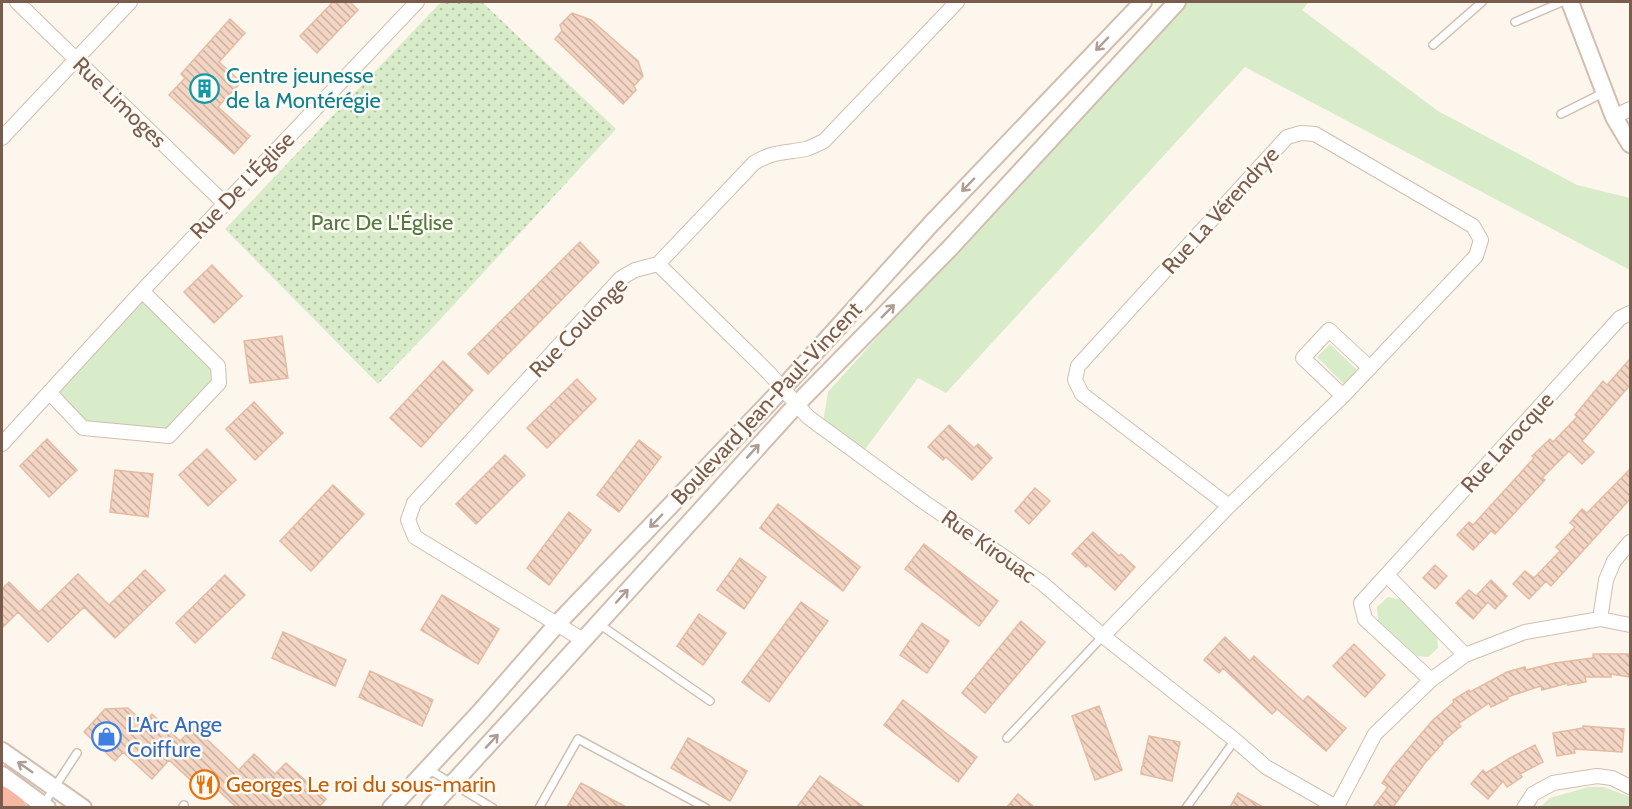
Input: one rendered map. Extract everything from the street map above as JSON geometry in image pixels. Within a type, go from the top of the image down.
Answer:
[{"type":"highway","points":[[2,799],[14,807]]},
{"type":"street","name":"Rue Limoges","points":[[17,2],[224,203]]},
{"type":"street","points":[[2,138],[130,2]]},
{"type":"street","name":"Rue De L'Église","points":[[2,444],[224,203],[417,2]]},
{"type":"street","name":"Rue Coulonge","points":[[583,640],[415,537],[408,520],[414,503],[621,278],[635,270],[658,264],[754,163],[766,155],[807,148],[824,141],[957,2]]},
{"type":"street","name":"Boulevard Jean-Paul-Vincent","points":[[430,807],[796,404],[950,248],[1177,2]]},
{"type":"street","points":[[1570,2],[1614,117],[1630,144]]},
{"type":"street","points":[[1141,4],[1160,20]]},
{"type":"street","name":"Boulevard Jean-Paul-Vincent","points":[[391,807],[428,769],[558,623],[783,388],[931,224],[1141,4]]},
{"type":"street","points":[[1614,117],[1630,109]]},
{"type":"street","name":"Rue La Vérendrye","points":[[1102,636],[1229,506],[1343,396],[1476,256],[1481,240],[1473,226],[1315,134],[1301,133],[1287,137],[1078,366],[1075,380],[1082,394],[1229,506]]},
{"type":"street","name":"Rue Kirouac","points":[[658,264],[783,388],[808,417],[924,502],[1042,583],[1102,636],[1266,767],[1336,807]]},
{"type":"street","points":[[49,392],[83,428],[169,436],[219,383],[218,366],[142,291]]},
{"type":"street","name":"Rue Larocque","points":[[1431,680],[1365,619],[1361,603],[1620,318],[1630,313]]},
{"type":"street","points":[[1343,396],[1303,358],[1329,330],[1370,368]]},
{"type":"street","points":[[1600,619],[1606,580],[1614,561],[1630,542]]},
{"type":"street","points":[[1387,575],[1465,655]]},
{"type":"street","points":[[1336,807],[1375,734],[1431,680],[1465,655],[1525,632],[1600,619],[1630,625]]},
{"type":"street","points":[[2,751],[83,807]]},
{"type":"street","points":[[2,775],[45,806]]},
{"type":"street","points":[[1524,807],[1533,794],[1553,783],[1598,776],[1612,778],[1630,787]]},
{"type":"lane","points":[[1432,45],[1482,2]]},
{"type":"lane","points":[[1515,22],[1562,2]]},
{"type":"lane","points":[[1561,114],[1605,92]]},
{"type":"lane","points":[[598,623],[710,701]]},
{"type":"lane","points":[[1007,738],[1102,636]]},
{"type":"lane","points":[[539,807],[579,739],[706,807]]},
{"type":"lane","points":[[1186,807],[1235,740]]},
{"type":"lane","points":[[45,806],[77,753]]},
{"type":"lane","points":[[428,769],[493,807]]},
{"type":"green space","name":"Parc De L'Église","points":[[441,2],[482,2],[616,129],[378,384],[225,229]]},
{"type":"green space","points":[[1178,2],[1309,2],[1302,10],[1438,111],[1577,185],[1630,198],[1630,270],[1245,67],[946,393],[918,378],[863,452],[823,422],[828,392]]},
{"type":"green space","points":[[142,291],[218,366],[219,383],[169,436],[83,428],[49,392]]},
{"type":"green space","points":[[1330,344],[1357,370],[1344,384],[1317,357]]},
{"type":"green space","points":[[1388,597],[1403,600],[1437,636],[1438,648],[1428,657],[1417,656],[1378,621],[1377,607]]},
{"type":"green space","points":[[1588,787],[1604,787],[1630,797],[1630,807],[1540,807],[1550,798]]},
{"type":"building","points":[[333,2],[350,2],[358,10],[317,53],[300,36]]},
{"type":"building","points":[[572,13],[591,20],[638,61],[643,76],[634,86],[636,90],[623,104],[555,39],[562,31],[560,25]]},
{"type":"building","name":"Centre jeunesse de la Montérégie","points":[[230,19],[245,33],[219,62],[241,82],[218,107],[250,136],[234,154],[169,95],[185,78],[181,74]]},
{"type":"building","points":[[580,242],[599,262],[488,374],[468,354]]},
{"type":"building","points":[[212,265],[242,296],[214,323],[184,292]]},
{"type":"building","points":[[282,336],[288,378],[250,383],[244,341]]},
{"type":"building","points":[[1630,359],[1630,385],[1582,441],[1594,452],[1582,464],[1569,451],[1542,478],[1545,480],[1495,534],[1491,531],[1473,550],[1457,535],[1469,522],[1473,525],[1534,458],[1532,456],[1550,439],[1553,442],[1577,417],[1575,415],[1603,381],[1607,385]]},
{"type":"building","points":[[443,361],[473,390],[421,447],[390,418]]},
{"type":"building","points":[[577,379],[596,399],[547,448],[527,428]]},
{"type":"building","points":[[254,402],[283,433],[255,460],[226,429]]},
{"type":"building","points":[[949,425],[974,448],[978,444],[992,458],[972,480],[946,457],[943,460],[928,447]]},
{"type":"building","points":[[47,439],[77,470],[49,497],[20,466]]},
{"type":"building","points":[[639,440],[661,457],[619,512],[597,495]]},
{"type":"building","points":[[207,449],[236,480],[208,506],[179,475]]},
{"type":"building","points":[[505,455],[525,475],[476,524],[456,504]]},
{"type":"building","points":[[1630,469],[1630,499],[1551,586],[1546,581],[1529,599],[1513,584],[1525,571],[1534,578],[1560,551],[1556,547],[1575,527],[1570,523],[1582,509],[1587,513]]},
{"type":"building","points":[[115,470],[153,474],[148,517],[110,512]]},
{"type":"building","points":[[333,485],[364,514],[311,571],[280,541]]},
{"type":"building","points":[[1035,488],[1050,501],[1029,524],[1015,511]]},
{"type":"building","points":[[778,504],[860,567],[843,591],[760,528]]},
{"type":"building","points":[[569,512],[591,530],[549,585],[527,568]]},
{"type":"building","points":[[1093,532],[1135,567],[1115,590],[1088,565],[1086,567],[1072,554]]},
{"type":"building","points":[[924,544],[998,601],[979,626],[905,569]]},
{"type":"building","points":[[740,558],[766,577],[744,609],[717,590]]},
{"type":"building","points":[[1435,565],[1447,576],[1435,589],[1423,578]]},
{"type":"building","points":[[145,570],[165,590],[115,638],[84,607],[48,642],[18,612],[2,628],[2,589],[9,582],[39,612],[78,574],[109,605]]},
{"type":"building","points":[[225,575],[245,595],[195,643],[176,623]]},
{"type":"building","points":[[1491,580],[1507,596],[1495,609],[1488,602],[1473,619],[1456,603],[1469,590],[1476,596]]},
{"type":"building","points":[[442,595],[499,629],[478,664],[421,630]]},
{"type":"building","points":[[801,602],[828,621],[769,702],[742,682]]},
{"type":"building","points":[[699,614],[726,633],[703,665],[677,646]]},
{"type":"building","points":[[1021,621],[1045,642],[985,713],[962,693]]},
{"type":"building","points":[[922,623],[949,641],[927,673],[900,655]]},
{"type":"building","points":[[283,632],[346,660],[335,686],[272,658]]},
{"type":"building","points":[[1225,637],[1250,661],[1254,656],[1303,701],[1308,696],[1346,728],[1326,751],[1277,709],[1272,714],[1223,668],[1219,673],[1204,660]]},
{"type":"building","points":[[1354,644],[1385,675],[1365,697],[1333,666]]},
{"type":"building","points":[[1593,654],[1630,654],[1630,677],[1611,674],[1611,677],[1585,677],[1586,682],[1568,685],[1568,683],[1542,690],[1541,686],[1507,697],[1508,699],[1491,707],[1489,703],[1458,724],[1461,726],[1442,742],[1393,807],[1373,807],[1388,787],[1382,783],[1393,767],[1432,721],[1454,702],[1453,700],[1507,672],[1525,667],[1526,670],[1593,658]]},
{"type":"building","points":[[370,671],[433,700],[422,726],[359,697]]},
{"type":"building","points":[[903,700],[977,757],[958,782],[884,725]]},
{"type":"building","points":[[1099,706],[1122,770],[1095,780],[1072,716]]},
{"type":"building","points":[[128,708],[144,723],[152,714],[180,741],[194,727],[239,770],[254,754],[275,774],[286,763],[326,799],[319,807],[236,807],[218,790],[210,798],[169,760],[152,779],[123,752],[115,761],[84,732],[105,709]]},
{"type":"building","points":[[1583,726],[1624,729],[1622,752],[1574,749],[1575,753],[1557,756],[1553,733],[1583,728]]},
{"type":"building","points":[[1149,736],[1180,742],[1172,781],[1141,774],[1142,766],[1146,762],[1143,763]]},
{"type":"building","points":[[688,738],[747,771],[730,801],[671,768]]},
{"type":"building","points":[[1535,745],[1543,762],[1520,774],[1522,777],[1507,787],[1503,781],[1488,799],[1471,784],[1483,770],[1486,773]]},
{"type":"building","points":[[820,776],[864,807],[797,807]]},
{"type":"building","points":[[581,783],[626,807],[567,807]]},
{"type":"building","points":[[1238,793],[1263,807],[1230,807]]},
{"type":"building","points":[[1018,794],[1034,807],[1007,807]]},
{"type":"place","name":"Centre jeunesse de la Montérégie","points":[[205,88]]},
{"type":"place","name":"L'Arc Ange Coiffure","points":[[106,737]]},
{"type":"place","name":"Georges Le roi du sous-marin","points":[[205,784]]}]
